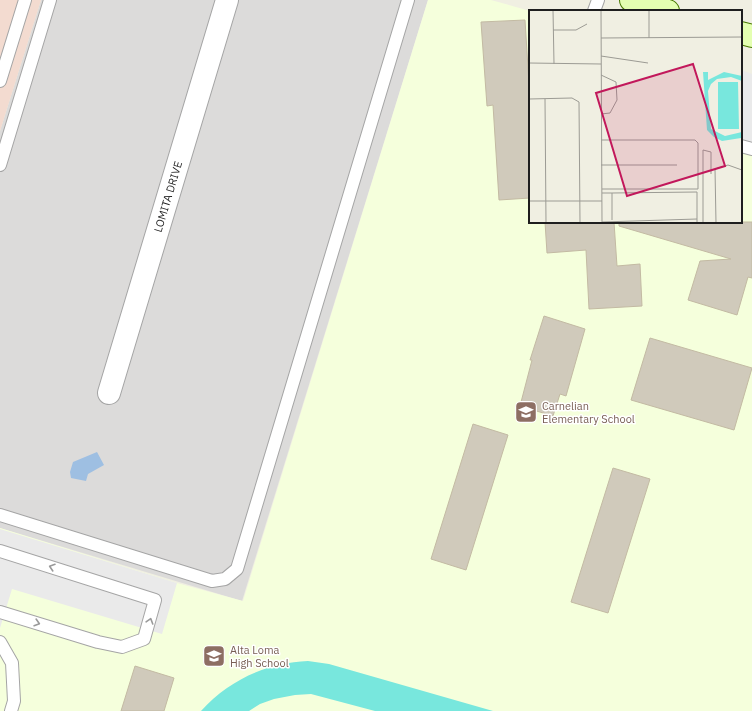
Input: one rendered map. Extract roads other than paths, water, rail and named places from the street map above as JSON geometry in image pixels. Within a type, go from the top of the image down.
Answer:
[{"type":"main road","points":[[632,0],[665,10]]},
{"type":"main road","points":[[742,33],[752,36]]},
{"type":"street","name":"LOMITA DRIVE","points":[[109,393],[226,0]]},
{"type":"lane","points":[[0,81],[25,0]]},
{"type":"lane","points":[[0,165],[50,0]]},
{"type":"lane","points":[[0,514],[212,581],[225,579],[236,569],[408,0]]},
{"type":"lane","points":[[594,10],[598,0]]},
{"type":"lane","points":[[742,146],[752,149]]},
{"type":"lane","points":[[0,551],[155,600],[144,639],[122,648],[0,612]]},
{"type":"lane","points":[[0,642],[12,663],[14,701],[11,711]]},
{"type":"place","name":"Carnelian Elementary School","points":[[526,412]]},
{"type":"place","name":"Alta Loma High School","points":[[214,656]]}]
